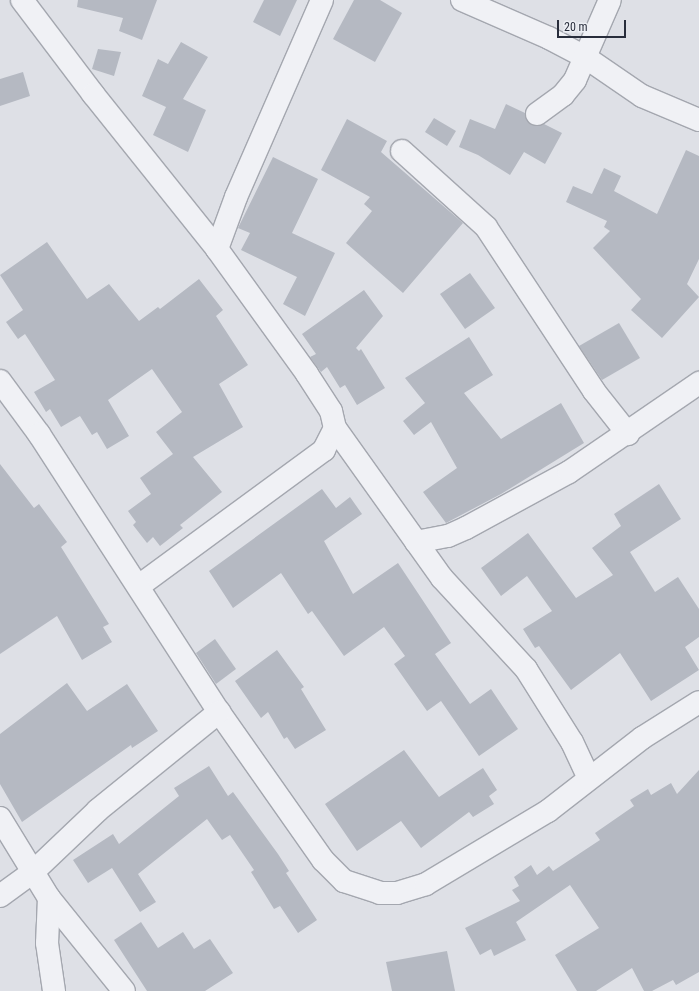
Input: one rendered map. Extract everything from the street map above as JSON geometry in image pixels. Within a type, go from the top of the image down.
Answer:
[{"type":"street","points":[[22,0],[93,94],[217,249],[307,374],[331,411],[335,428],[442,578],[526,669],[572,742],[589,778]]},
{"type":"street","points":[[217,249],[236,197],[322,0]]},
{"type":"street","points":[[462,0],[585,57],[642,96],[699,120]]},
{"type":"street","points":[[537,114],[563,95],[575,80],[610,0]]},
{"type":"street","points":[[402,151],[486,227],[594,390],[628,434]]},
{"type":"street","points":[[0,381],[39,434],[139,586],[219,712],[323,860],[344,881],[380,893],[397,893],[426,884],[467,862],[548,811],[642,738],[699,702]]},
{"type":"street","points":[[416,542],[448,536],[472,525],[569,472],[628,434],[699,383]]},
{"type":"street","points":[[139,586],[324,450],[335,428]]},
{"type":"street","points":[[0,896],[33,872],[98,810],[219,712]]},
{"type":"street","points":[[0,818],[49,898],[124,991]]},
{"type":"street","points":[[49,898],[47,943],[54,991]]},
{"type":"building","points":[[78,0],[157,0],[142,40],[119,31],[123,18],[77,7]]},
{"type":"building","points":[[264,0],[297,0],[280,36],[253,22]]},
{"type":"building","points":[[354,0],[380,0],[402,13],[375,62],[333,39]]},
{"type":"building","points":[[181,42],[208,57],[183,99],[206,110],[188,152],[153,135],[166,107],[142,96],[158,59],[168,64]]},
{"type":"building","points":[[98,49],[121,52],[114,76],[92,69]]},
{"type":"building","points":[[23,72],[30,96],[0,106],[0,79]]},
{"type":"building","points":[[506,104],[525,113],[532,125],[544,124],[562,133],[545,164],[524,152],[510,175],[478,155],[459,147],[470,119],[495,129]]},
{"type":"building","points":[[434,118],[456,131],[447,146],[425,132]]},
{"type":"building","points":[[347,119],[387,141],[381,152],[463,223],[403,293],[346,243],[372,211],[364,204],[370,197],[321,170]]},
{"type":"building","points":[[686,150],[699,156],[699,259],[687,284],[699,297],[662,338],[631,310],[641,299],[593,248],[610,231],[604,227],[607,221],[566,202],[573,186],[592,194],[604,168],[621,176],[614,191],[657,214]]},
{"type":"building","points":[[273,157],[318,179],[292,233],[335,253],[305,316],[283,304],[297,277],[241,250],[250,233],[238,228]]},
{"type":"building","points":[[47,242],[87,299],[109,284],[139,321],[158,307],[160,309],[199,279],[223,310],[216,316],[248,365],[219,384],[243,427],[193,457],[222,492],[180,525],[183,528],[160,546],[153,537],[147,543],[133,525],[136,522],[128,511],[151,494],[140,478],[173,454],[156,432],[182,412],[152,369],[108,400],[129,436],[107,449],[97,432],[92,435],[80,416],[61,427],[50,409],[46,412],[34,392],[55,380],[25,334],[18,339],[6,322],[23,310],[0,275]]},
{"type":"building","points":[[470,273],[495,308],[465,329],[440,294]]},
{"type":"building","points":[[364,290],[383,316],[356,348],[359,351],[361,349],[385,388],[357,405],[345,385],[340,388],[327,367],[321,372],[310,357],[316,354],[302,334]]},
{"type":"building","points":[[619,323],[640,358],[602,380],[579,346]]},
{"type":"building","points":[[469,337],[493,375],[464,393],[501,439],[561,403],[584,443],[501,494],[446,523],[423,492],[457,468],[431,422],[414,435],[403,421],[425,403],[405,378]]},
{"type":"building","points":[[0,464],[34,508],[39,504],[67,542],[61,547],[109,624],[103,627],[112,642],[82,660],[57,616],[0,654]]},
{"type":"building","points":[[659,484],[681,519],[630,552],[655,592],[678,577],[699,609],[699,637],[685,647],[699,670],[651,701],[620,653],[571,690],[539,646],[535,648],[523,629],[552,611],[527,576],[501,596],[481,568],[528,533],[576,598],[613,575],[592,548],[621,526],[614,514]]},
{"type":"building","points":[[322,489],[336,508],[350,497],[362,514],[324,541],[353,594],[398,563],[451,643],[435,654],[470,704],[491,689],[518,729],[479,756],[441,701],[427,711],[394,664],[405,656],[384,627],[344,656],[312,611],[308,614],[281,573],[233,608],[209,571]]},
{"type":"building","points":[[215,639],[236,669],[216,684],[196,653]]},
{"type":"building","points":[[277,650],[304,687],[301,689],[326,730],[295,749],[287,737],[284,739],[268,712],[261,718],[235,681]]},
{"type":"building","points":[[67,683],[87,711],[127,684],[158,731],[132,748],[131,745],[22,822],[0,784],[0,734]]},
{"type":"building","points":[[404,750],[439,797],[483,768],[497,790],[489,796],[494,804],[473,817],[469,812],[421,848],[401,821],[357,851],[325,804]]},
{"type":"building","points":[[209,766],[228,796],[233,792],[278,854],[289,871],[286,873],[317,920],[298,933],[280,906],[274,909],[251,872],[254,870],[230,835],[222,840],[207,819],[138,874],[156,902],[140,912],[112,868],[88,883],[73,860],[113,834],[119,844],[179,796],[174,788]]},
{"type":"building","points":[[699,770],[699,972],[676,985],[673,980],[652,991],[644,991],[632,968],[596,991],[577,991],[555,955],[599,928],[570,885],[516,922],[526,940],[494,956],[491,949],[480,955],[465,928],[520,901],[512,890],[519,886],[514,877],[531,865],[537,875],[549,866],[553,871],[600,840],[595,833],[634,806],[630,800],[648,789],[651,795],[671,783],[677,794]]},
{"type":"building","points":[[141,922],[158,948],[183,932],[194,949],[210,939],[233,973],[205,991],[147,991],[114,940]]},
{"type":"building","points":[[447,951],[455,991],[392,991],[386,962]]}]
